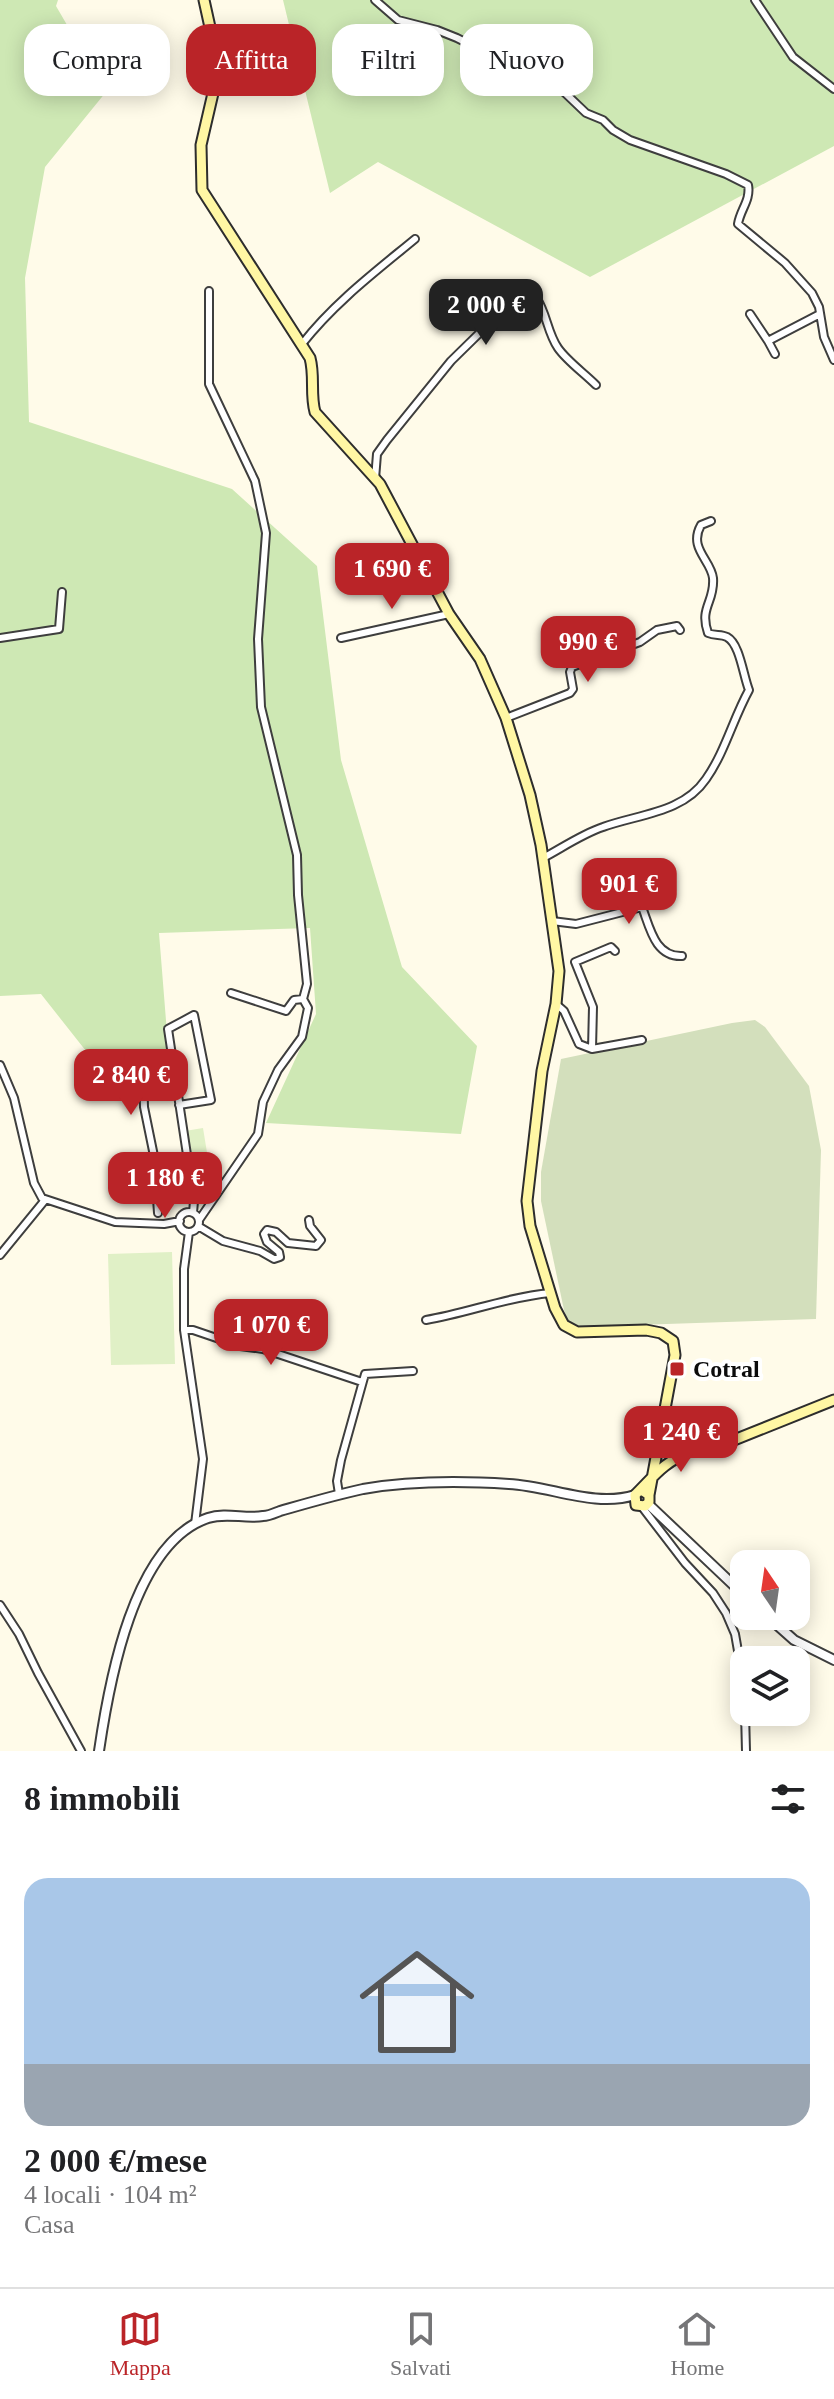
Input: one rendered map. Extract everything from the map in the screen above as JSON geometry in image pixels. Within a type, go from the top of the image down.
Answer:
[{"type":"main road","points":[[204,0],[217,59],[217,76],[201,145],[199,173],[202,190],[302,344],[312,364],[315,412],[375,479],[404,526],[449,614],[480,659],[506,718],[530,795],[543,858],[559,971],[527,1188],[530,1226],[561,1321],[572,1331],[646,1330],[670,1337],[675,1355],[662,1435],[642,1499]]},
{"type":"main road","points":[[658,1450],[678,1452],[714,1448],[834,1400]]},
{"type":"main road","points":[[662,1435],[678,1452]]},
{"type":"main road","points":[[652,1475],[678,1452]]},
{"type":"street","points":[[375,0],[398,20],[457,38],[564,92],[583,111],[603,120],[630,140],[726,174],[748,185],[748,199],[738,216],[738,224],[785,263],[812,293],[834,360]]},
{"type":"street","points":[[755,0],[793,57],[834,89]]},
{"type":"street","points":[[302,344],[327,314],[415,239]]},
{"type":"street","points":[[375,479],[377,454],[387,440],[451,361],[503,310],[517,286],[524,287],[542,304],[558,348],[596,385]]},
{"type":"street","points":[[195,1524],[203,1459],[184,1330],[184,1269],[189,1232],[258,1134],[263,1102],[278,1070],[302,1037],[308,1008],[303,999],[307,984],[297,855],[261,707],[258,639],[266,533],[255,481],[209,384],[209,291]]},
{"type":"street","points":[[750,314],[775,354]]},
{"type":"street","points":[[768,341],[820,314]]},
{"type":"street","points":[[543,858],[601,828],[667,809],[687,798],[706,779],[729,735],[749,690],[740,668],[739,651],[729,638],[708,633],[704,621],[704,611],[713,586],[712,573],[703,561],[697,535],[701,525],[711,521]]},
{"type":"street","points":[[0,638],[59,629],[62,592]]},
{"type":"street","points":[[341,638],[449,614]]},
{"type":"street","points":[[506,718],[570,693],[573,689],[572,667],[640,642],[657,630],[677,626],[680,630]]},
{"type":"street","points":[[552,921],[576,924],[642,907],[659,948],[671,957],[682,956]]},
{"type":"street","points":[[592,1049],[593,1007],[575,962],[611,947],[615,951]]},
{"type":"street","points":[[231,993],[286,1011],[294,1000],[303,999]]},
{"type":"street","points":[[556,1004],[564,1011],[579,1044],[592,1049],[642,1040]]},
{"type":"street","points":[[179,1105],[211,1100],[194,1015],[168,1029],[173,1066],[179,1105],[192,1184],[197,1220]]},
{"type":"street","points":[[0,1065],[14,1098],[34,1183],[45,1200],[115,1222],[164,1224],[180,1221]]},
{"type":"street","points":[[158,1213],[154,1156],[144,1107],[143,1072],[173,1066]]},
{"type":"street","points":[[157,1190],[192,1184]]},
{"type":"street","points":[[0,1255],[45,1200]]},
{"type":"street","points":[[189,1232],[182,1228],[180,1221],[184,1214],[197,1220],[223,1241],[260,1251],[274,1259],[280,1257],[279,1252],[267,1242],[264,1234],[267,1230],[276,1232],[288,1243],[316,1246],[321,1240],[309,1220]]},
{"type":"street","points":[[426,1320],[524,1295],[550,1293]]},
{"type":"street","points":[[184,1330],[193,1330],[240,1346],[263,1349],[362,1382]]},
{"type":"street","points":[[339,1494],[337,1481],[341,1460],[365,1374],[413,1371]]},
{"type":"street","points":[[99,1751],[114,1665],[133,1608],[155,1566],[184,1529],[221,1515],[262,1516],[339,1494],[417,1484],[509,1484],[545,1487],[604,1501],[642,1499],[730,1582]]},
{"type":"street","points":[[642,1499],[685,1563],[707,1585],[726,1613],[737,1646]]},
{"type":"street","points":[[0,1605],[19,1634],[50,1698],[81,1751]]},
{"type":"street","points":[[783,1630],[794,1640],[834,1660]]},
{"type":"street","points":[[745,1726],[746,1751]]},
{"type":"green space","points":[[0,0],[58,0],[56,6],[66,24],[24,24],[24,96],[103,96],[45,167],[25,278],[29,422],[232,489],[317,566],[341,760],[402,967],[477,1046],[461,1134],[266,1123],[316,1014],[310,928],[159,933],[169,1058],[101,1070],[41,994],[0,996]]},
{"type":"green space","points":[[283,0],[834,0],[834,146],[590,277],[378,162],[330,193],[306,96],[316,96],[316,24],[289,24]]},
{"type":"green space","points":[[755,1020],[765,1027],[809,1086],[821,1150],[816,1319],[576,1327],[567,1319],[564,1310],[541,1201],[541,1172],[561,1059]]},
{"type":"green space","points":[[203,1128],[210,1171],[192,1174],[185,1131]]},
{"type":"green space","points":[[172,1252],[175,1364],[111,1365],[108,1254]]},
{"type":"place","name":"Cotral","points":[[677,1369]]}]
